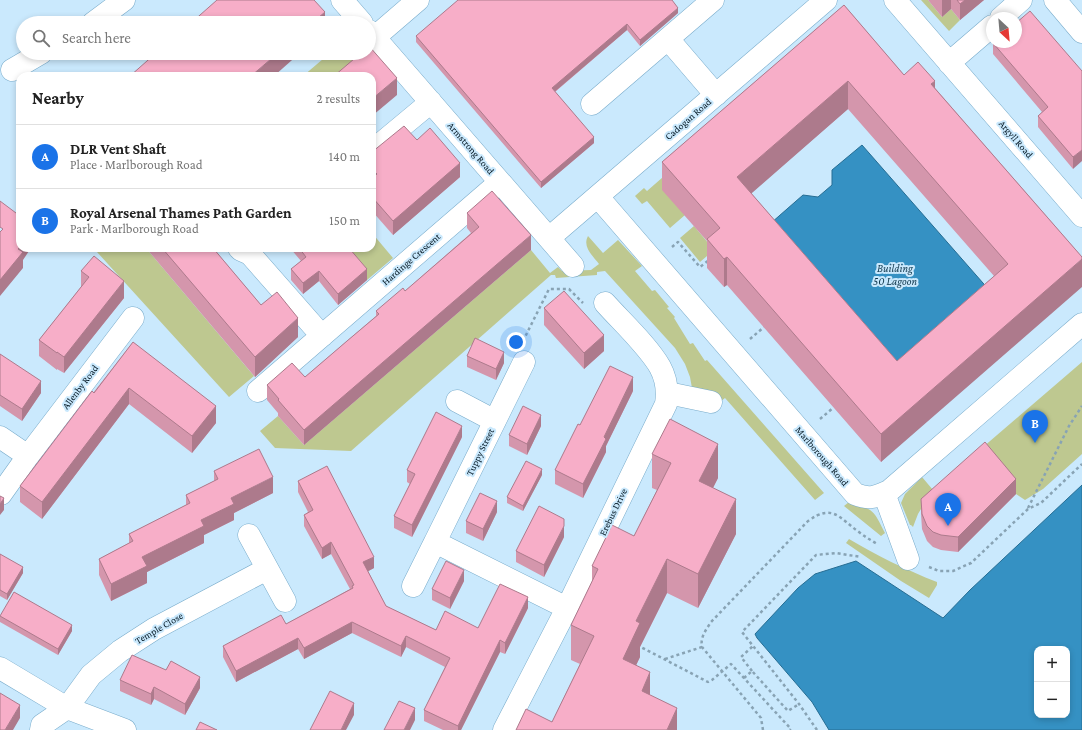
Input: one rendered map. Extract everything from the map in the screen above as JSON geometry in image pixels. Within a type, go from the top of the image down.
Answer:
[{"type":"street","points":[[102,16],[124,0]]},
{"type":"street","name":"Armstrong Road","points":[[342,0],[356,16]]},
{"type":"street","points":[[376,26],[418,0]]},
{"type":"street","points":[[592,104],[713,0]]},
{"type":"street","name":"Cadogan Road","points":[[549,238],[826,0]]},
{"type":"street","name":"Argyll Road","points":[[895,0],[1082,216]]},
{"type":"street","points":[[1008,12],[1022,0]]},
{"type":"street","points":[[1055,0],[1082,32]]},
{"type":"street","points":[[949,63],[986,31]]},
{"type":"street","name":"Armstrong Road","points":[[376,38],[573,266]]},
{"type":"street","points":[[668,39],[716,95]]},
{"type":"street","points":[[12,70],[29,60]]},
{"type":"street","points":[[376,148],[431,102]]},
{"type":"street","name":"Hardinge Crescent","points":[[258,391],[500,182]]},
{"type":"street","name":"Marlborough Road","points":[[598,197],[855,494],[864,498],[874,498],[889,491],[1082,324]]},
{"type":"street","points":[[250,252],[322,336]]},
{"type":"street","points":[[604,303],[660,367],[668,393],[711,402]]},
{"type":"street","name":"Allenby Road","points":[[1,494],[132,318]]},
{"type":"street","name":"Tuppy Street","points":[[413,586],[524,362]]},
{"type":"street","name":"Erebus Drive","points":[[504,730],[660,417],[666,404],[668,393]]},
{"type":"street","points":[[458,402],[495,421]]},
{"type":"street","points":[[0,437],[28,456]]},
{"type":"street","points":[[884,493],[908,560]]},
{"type":"street","points":[[249,535],[285,601]]},
{"type":"street","points":[[435,542],[566,608]]},
{"type":"street","name":"Temple Close","points":[[41,730],[42,725],[67,708],[91,675],[120,651],[154,629],[267,569]]},
{"type":"street","points":[[0,668],[67,708],[125,730]]},
{"type":"path","points":[[655,262],[678,242],[700,267],[712,258]]},
{"type":"path","points":[[524,362],[526,358],[517,354],[549,290],[569,289],[583,304]]},
{"type":"path","points":[[1028,509],[1034,493],[1069,426],[1082,406]]},
{"type":"path","points":[[908,560],[939,571],[953,571],[971,563],[1028,509],[1040,503],[1082,464]]},
{"type":"path","points":[[763,730],[761,718],[702,647],[701,642],[703,635],[711,622],[808,521],[816,515],[834,513],[843,518],[858,532],[878,544]]},
{"type":"path","points":[[817,730],[799,704],[742,632],[816,555],[836,553],[861,557]]},
{"type":"path","points":[[637,645],[708,682],[731,664],[791,729],[790,730]]},
{"type":"path","points":[[753,646],[741,657],[752,671],[788,711],[799,704]]},
{"type":"path","points":[[665,659],[702,647]]},
{"type":"path","points":[[744,678],[752,671]]},
{"type":"green space","points":[[921,0],[928,0],[942,17],[951,9],[960,20],[949,31]]},
{"type":"green space","points":[[322,60],[367,60],[369,63],[359,72],[308,72]]},
{"type":"green space","points":[[734,115],[685,215],[670,228],[647,201],[642,204],[635,196],[644,188],[647,191]]},
{"type":"green space","points":[[694,226],[714,250],[700,262],[680,238]]},
{"type":"green space","points":[[588,236],[603,253],[618,240],[642,266],[635,271],[652,291],[655,290],[669,307],[667,308],[675,317],[674,318],[690,344],[693,343],[705,361],[707,360],[824,493],[815,500],[725,398],[716,405],[692,388],[685,364],[675,348],[605,271],[597,272],[597,275],[556,278],[555,275],[551,275],[351,451],[275,448],[260,431],[278,416],[304,445],[531,250],[550,273],[558,267],[562,271],[591,270],[599,264],[587,248],[586,244]]},
{"type":"green space","points":[[376,238],[393,258],[367,280],[343,252],[376,252]]},
{"type":"green space","points":[[97,252],[149,252],[254,376],[229,397]]},
{"type":"green space","points":[[1082,362],[1082,454],[1043,489],[1025,500],[1016,494],[921,509],[913,527],[910,525],[901,503],[905,494],[922,477],[933,490]]},
{"type":"green space","points":[[849,502],[872,512],[878,519],[885,533],[881,536],[844,506]]},
{"type":"green space","points":[[849,539],[914,573],[937,582],[937,585],[929,598],[901,581],[846,543]]},
{"type":"water","name":"Building 50 Lagoon","points":[[862,145],[990,291],[899,372],[771,223],[803,195],[818,197],[832,185],[832,170]]},
{"type":"water","points":[[1082,485],[1082,730],[829,730],[812,702],[755,634],[798,588],[815,574],[856,561],[943,618],[970,590]]},
{"type":"building","points":[[217,0],[314,0],[325,12],[320,16],[199,16]]},
{"type":"building","points":[[458,0],[672,0],[678,8],[640,40],[627,24],[552,88],[594,137],[541,182],[416,36]]},
{"type":"building","points":[[957,0],[965,0],[960,4]]},
{"type":"building","points":[[844,5],[904,75],[918,62],[935,81],[931,84],[1082,257],[1082,259],[881,434],[727,257],[724,259],[707,239],[720,228],[662,162]],"holes":[[[848,81],[1008,264],[897,361],[737,177]]]},
{"type":"building","points":[[1030,11],[1082,71],[1082,150],[1073,157],[1038,116],[1048,107],[997,48],[1022,48],[1022,18]]},
{"type":"building","points":[[376,54],[397,78],[376,96],[376,72],[339,72],[353,60],[376,60]]},
{"type":"building","points":[[148,60],[270,60],[256,72],[135,72]]},
{"type":"building","points":[[404,126],[417,140],[430,128],[460,163],[393,221],[376,202],[376,149]]},
{"type":"building","points":[[492,191],[531,235],[304,430],[267,385],[292,363],[305,377],[379,314],[376,311],[403,288],[405,291],[479,227],[467,213]]},
{"type":"building","points":[[0,201],[16,213],[16,252],[23,252],[0,280],[0,232],[3,229],[0,227]]},
{"type":"building","points":[[165,252],[216,252],[261,305],[277,292],[298,318],[255,357]]},
{"type":"building","points":[[302,252],[352,252],[367,269],[338,294],[319,271],[303,283],[291,269],[306,257]]},
{"type":"building","points":[[94,256],[124,281],[64,357],[39,340],[89,277],[81,271]]},
{"type":"building","points":[[564,291],[604,335],[584,353],[544,308]]},
{"type":"building","points":[[475,338],[504,352],[496,369],[467,356]]},
{"type":"building","points":[[133,342],[216,406],[192,436],[129,388],[42,502],[20,486],[92,391],[94,393]]},
{"type":"building","points":[[0,354],[41,381],[22,409],[0,395]]},
{"type":"building","points":[[610,366],[633,377],[604,437],[606,439],[583,484],[555,470]]},
{"type":"building","points":[[523,406],[541,415],[527,444],[509,435]]},
{"type":"building","points":[[436,412],[462,426],[412,525],[394,516],[415,474],[407,470]]},
{"type":"building","points":[[670,419],[718,444],[699,481],[736,499],[698,574],[667,559],[636,621],[640,623],[623,659],[650,672],[642,691],[677,708],[667,730],[516,730],[526,709],[552,722],[594,636],[571,625],[598,569],[592,566],[612,525],[634,536],[671,463],[652,454]]},
{"type":"building","points":[[985,442],[1016,479],[958,537],[941,535],[933,532],[927,526],[922,514],[921,499]]},
{"type":"building","points":[[259,449],[273,477],[231,498],[234,504],[201,520],[204,526],[142,557],[147,566],[111,584],[99,559],[133,541],[129,534],[190,503],[186,495],[218,479],[214,471]]},
{"type":"building","points":[[526,461],[542,469],[523,506],[507,497]]},
{"type":"building","points":[[327,466],[374,557],[363,562],[386,606],[436,630],[445,611],[478,628],[500,584],[528,597],[505,643],[500,640],[458,726],[424,710],[450,658],[406,636],[401,646],[352,622],[304,648],[298,638],[236,671],[223,646],[281,615],[286,624],[353,588],[352,586],[354,585],[331,542],[322,548],[304,515],[313,510],[298,481]]},
{"type":"building","points":[[480,493],[497,501],[483,529],[466,521]]},
{"type":"building","points":[[0,496],[4,498],[0,504]]},
{"type":"building","points":[[539,506],[564,519],[564,526],[544,565],[516,551]]},
{"type":"building","points":[[0,554],[23,567],[7,594],[0,590]]},
{"type":"building","points":[[446,561],[464,570],[450,598],[432,589]]},
{"type":"building","points":[[14,592],[72,625],[58,649],[0,616]]},
{"type":"building","points":[[132,655],[166,670],[171,661],[200,677],[185,704],[154,687],[151,694],[120,680]]},
{"type":"building","points":[[330,691],[354,703],[341,730],[310,730]]},
{"type":"building","points":[[0,693],[20,705],[5,730],[0,730]]},
{"type":"building","points":[[399,701],[415,708],[404,730],[384,730]]},
{"type":"building","points":[[200,722],[217,730],[196,730]]},
{"type":"place","name":"Royal Arsenal Thames Path Garden","points":[[1035,443]]},
{"type":"place","name":"DLR Vent Shaft","points":[[948,526]]}]
